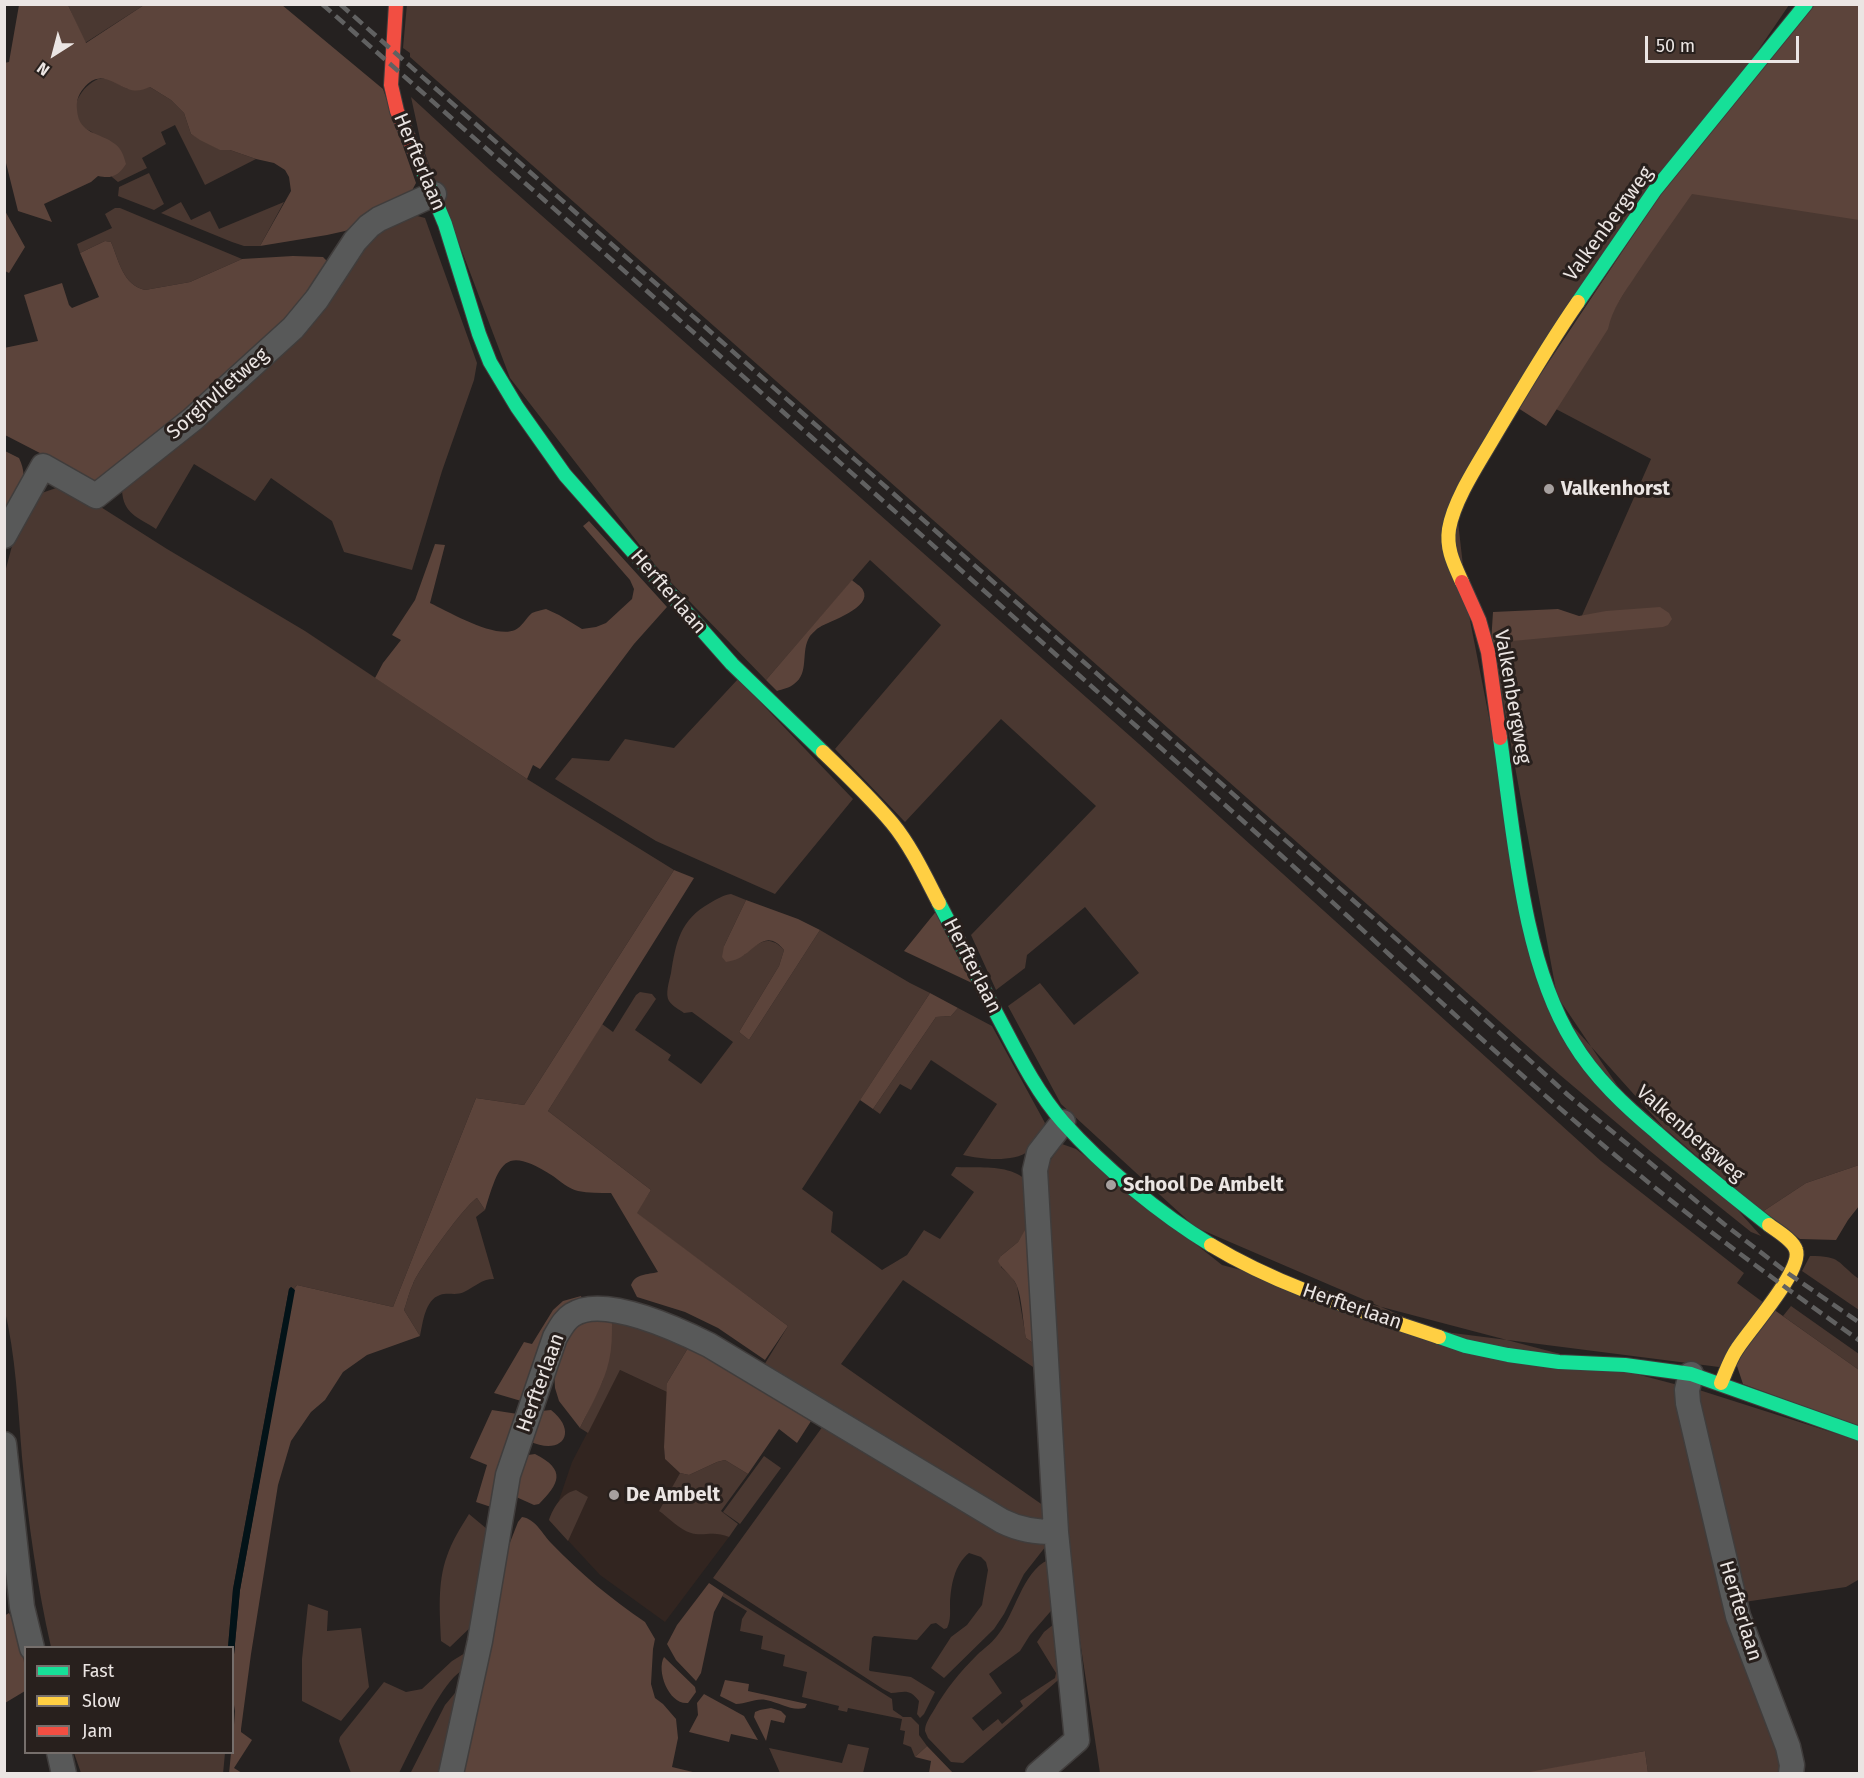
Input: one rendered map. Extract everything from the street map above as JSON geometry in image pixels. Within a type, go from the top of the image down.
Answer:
[{"type":"street","name":"Herfterlaan","points":[[396,4],[391,85],[397,111],[434,194],[490,362],[517,407],[566,475],[732,664],[856,784],[893,824],[923,873],[1010,1042],[1038,1088],[1063,1122],[1117,1175],[1181,1227],[1232,1258],[1304,1291],[1465,1346],[1559,1362],[1635,1366],[1691,1374],[1860,1434]]},
{"type":"street","name":"Valkenbergweg","points":[[1721,1383],[1736,1350],[1783,1286],[1797,1253],[1794,1245],[1786,1238],[1649,1127],[1608,1088],[1575,1047],[1564,1027],[1546,986],[1529,923],[1521,885],[1488,652],[1479,620],[1450,556],[1449,530],[1455,507],[1481,459],[1553,338],[1587,287],[1655,190],[1806,4]]},
{"type":"street","name":"Sorghvlietweg","points":[[4,536],[43,466],[96,496],[193,419],[292,328],[317,299],[355,241],[369,226],[379,219],[434,194]]},
{"type":"street","points":[[1038,1773],[1077,1740],[1056,1532],[1035,1170],[1039,1154],[1063,1122]]},
{"type":"street","name":"Herfterlaan","points":[[451,1773],[480,1641],[508,1475],[555,1337],[563,1323],[572,1315],[583,1310],[609,1309],[673,1327],[709,1345],[1010,1526],[1030,1531],[1056,1532]]},
{"type":"street","name":"Herfterlaan","points":[[1691,1374],[1688,1403],[1738,1616],[1788,1747],[1791,1773]]},
{"type":"street","points":[[4,1444],[22,1607],[32,1646]]},
{"type":"street","points":[[59,1754],[64,1773]]},
{"type":"shaded area","points":[[407,4],[1789,5],[1455,495],[1468,610],[1543,993],[1761,1236],[1751,1232],[1560,1075],[410,57],[410,53],[403,48]]},
{"type":"shaded area","points":[[19,5],[68,5],[86,43],[144,5],[282,5],[383,89],[416,183],[409,196],[345,231],[260,246],[291,191],[289,177],[285,170],[274,163],[230,150],[220,150],[200,140],[191,134],[184,113],[171,100],[150,87],[131,90],[106,79],[100,79],[89,83],[80,94],[77,104],[79,118],[86,129],[117,146],[126,164],[114,176],[98,176],[91,182],[44,204],[52,222],[18,211],[5,159],[4,63],[9,62]]},
{"type":"shaded area","points":[[68,5],[144,5],[85,43]]},
{"type":"shaded area","points":[[1814,5],[1859,5],[1859,220],[1692,194],[1623,294],[1608,329],[1546,426],[1518,408],[1664,189]]},
{"type":"shaded area","points":[[98,79],[109,79],[128,89],[150,87],[171,100],[184,113],[191,134],[219,149],[230,150],[256,159],[205,185],[175,125],[161,132],[166,144],[142,158],[147,168],[118,182],[112,177],[95,136],[81,125],[77,118],[78,98],[92,82]]},
{"type":"shaded area","points":[[411,97],[489,169],[1139,744],[1601,1161],[1744,1273],[1737,1283],[1764,1303],[1719,1367],[1437,1331],[1195,1227],[1061,1104],[1008,1006],[1040,983],[1074,1025],[1139,973],[1085,907],[1027,955],[1025,968],[996,990],[971,935],[1096,806],[1001,719],[905,822],[835,749],[941,625],[870,560],[766,680],[659,570],[510,378],[421,143]]},
{"type":"shaded area","points":[[149,173],[164,204],[154,210],[118,196],[119,187]]},
{"type":"shaded area","points":[[1689,186],[1859,207],[1859,1165],[1806,1183],[1762,1212],[1621,1091],[1557,996],[1492,641],[1580,620],[1651,459],[1554,408]]},
{"type":"shaded area","points":[[181,202],[191,220],[210,211],[219,229],[284,202],[260,246],[244,246],[161,213]]},
{"type":"shaded area","points":[[115,208],[120,208],[242,259],[190,282],[145,290],[127,278],[111,242],[105,241],[80,253],[77,244],[112,228],[105,214]]},
{"type":"shaded area","points":[[4,209],[25,247],[9,273],[5,271]]},
{"type":"shaded area","points":[[410,214],[425,218],[477,363],[474,380],[442,471],[412,570],[344,552],[332,521],[271,478],[255,501],[194,464],[156,529],[128,510],[122,490],[358,246]]},
{"type":"shaded area","points":[[105,241],[111,242],[127,278],[145,290],[190,282],[242,259],[323,257],[326,260],[326,269],[301,303],[206,399],[98,486],[5,435],[4,348],[38,341],[24,295],[62,283],[72,308],[99,297],[80,253]]},
{"type":"shaded area","points":[[5,451],[19,458],[24,474],[21,488],[5,515]]},
{"type":"shaded area","points":[[59,487],[85,497],[305,631],[527,779],[674,870],[524,1105],[476,1098],[393,1307],[297,1285],[294,1289],[291,1287],[289,1289],[233,1589],[228,1646],[51,1646],[41,1600],[24,1481],[14,1363],[4,1307],[4,576],[17,527],[36,495]]},
{"type":"shaded area","points":[[589,521],[667,607],[634,644],[540,769],[533,765],[527,779],[375,678],[383,663],[401,640],[392,635],[415,600],[435,544],[445,545],[430,603],[460,618],[484,628],[506,632],[517,629],[532,613],[546,609],[582,629],[606,623],[632,599],[634,589],[630,580],[583,526]]},
{"type":"shaded area","points":[[852,580],[863,590],[862,603],[849,613],[813,632],[807,642],[802,674],[799,679],[790,686],[777,691],[766,680]]},
{"type":"shaded area","points":[[1660,607],[1669,613],[1672,619],[1668,625],[1663,627],[1491,643],[1493,612],[1558,609],[1579,616],[1606,611]]},
{"type":"shaded area","points":[[738,679],[853,799],[775,894],[656,841],[555,779],[572,758],[609,761],[625,739],[674,748]]},
{"type":"shaded area","points":[[674,870],[694,878],[548,1111],[651,1190],[637,1213],[788,1326],[765,1360],[718,1328],[685,1312],[637,1297],[631,1285],[633,1281],[642,1275],[658,1272],[611,1193],[578,1191],[524,1161],[514,1160],[506,1163],[495,1180],[485,1210],[477,1198],[471,1203],[424,1265],[410,1290],[404,1310],[420,1336],[367,1355],[343,1372],[325,1400],[311,1412],[291,1441],[278,1485],[241,1729],[241,1732],[252,1740],[234,1768],[242,1773],[229,1774],[231,1754],[234,1754],[234,1654],[240,1590],[294,1289],[297,1285],[393,1307],[476,1098],[524,1105]]},
{"type":"shaded area","points":[[731,894],[746,900],[724,946],[744,955],[758,944],[768,941],[779,945],[784,950],[779,966],[739,1032],[749,1040],[820,930],[930,993],[802,1189],[833,1212],[831,1232],[882,1270],[907,1255],[924,1230],[940,1239],[974,1192],[951,1175],[956,1167],[1001,1169],[1018,1174],[1025,1179],[1032,1221],[1018,1242],[1001,1256],[1001,1267],[1012,1277],[1017,1286],[1026,1338],[1041,1349],[1042,1373],[903,1280],[841,1364],[1047,1508],[1048,1517],[1032,1526],[761,1370],[788,1326],[636,1213],[651,1190],[548,1111],[602,1024],[613,1032],[640,992],[652,994],[656,999],[635,1030],[671,1055],[668,1060],[701,1084],[733,1042],[692,1012],[684,1013],[670,1003],[667,995],[668,988],[675,951],[686,924],[700,910],[720,897]]},
{"type":"shaded area","points":[[746,900],[798,919],[820,930],[749,1040],[739,1032],[779,966],[784,950],[778,944],[768,940],[735,960],[726,962],[722,957],[724,946]]},
{"type":"shaded area","points":[[938,909],[972,983],[904,951]]},
{"type":"shaded area","points":[[930,993],[958,1008],[951,1016],[936,1017],[873,1109],[860,1100]]},
{"type":"shaded area","points":[[958,1008],[992,1026],[1045,1123],[1034,1145],[1022,1155],[997,1159],[963,1155],[997,1104],[931,1060],[911,1090],[900,1084],[880,1114],[873,1109],[936,1017],[951,1016]]},
{"type":"shaded area","points":[[1062,1144],[1076,1149],[1222,1265],[1678,1385],[1783,1764],[1781,1773],[1648,1773],[1645,1751],[1524,1774],[1100,1773],[1079,1634],[1063,1481],[1051,1230],[1045,1177],[1049,1162]]},
{"type":"shaded area","points":[[1859,1165],[1859,1206],[1836,1240],[1800,1239],[1762,1212],[1806,1183]]},
{"type":"shaded area","points":[[477,1198],[485,1210],[476,1217],[494,1279],[489,1279],[461,1293],[443,1294],[435,1298],[425,1312],[420,1336],[404,1310],[412,1287],[443,1238]]},
{"type":"shaded area","points":[[1028,1225],[1041,1349],[1026,1338],[1018,1289],[998,1261],[1018,1242]]},
{"type":"shaded area","points":[[1810,1256],[1834,1259],[1859,1279],[1859,1310],[1802,1271]]},
{"type":"shaded area","points":[[291,1287],[295,1290],[240,1590],[234,1654],[234,1646],[228,1646],[233,1589]]},
{"type":"shaded area","points":[[581,1296],[583,1301],[528,1403],[494,1393],[524,1342],[532,1344],[553,1310],[563,1301]]},
{"type":"shaded area","points":[[1791,1306],[1859,1354],[1859,1370],[1783,1316]]},
{"type":"shaded area","points":[[1773,1309],[1859,1370],[1859,1427],[1743,1384],[1736,1363]]},
{"type":"shaded area","points":[[587,1316],[612,1322],[612,1342],[604,1378],[580,1428],[559,1401],[555,1388],[554,1371],[562,1339]]},
{"type":"shaded area","points":[[612,1322],[639,1329],[654,1329],[691,1343],[667,1383],[667,1392],[620,1370],[588,1433],[580,1428],[603,1380]]},
{"type":"shaded area","points":[[691,1343],[813,1418],[797,1443],[779,1429],[748,1474],[725,1460],[689,1475],[680,1473],[665,1459],[667,1383]]},
{"type":"shaded area","name":"De Ambelt","points":[[620,1370],[667,1392],[665,1459],[680,1473],[660,1512],[695,1534],[720,1533],[729,1537],[665,1622],[600,1575],[549,1520],[558,1503],[572,1462]]},
{"type":"shaded area","points":[[1696,1389],[1859,1441],[1858,1580],[1846,1587],[1744,1602]]},
{"type":"shaded area","points":[[492,1410],[524,1415],[491,1507],[476,1502],[487,1465],[470,1458]]},
{"type":"shaded area","points":[[551,1410],[564,1426],[563,1440],[550,1446],[529,1441],[541,1411]]},
{"type":"shaded area","points":[[823,1426],[1045,1540],[1046,1546],[1024,1574],[994,1629],[944,1678],[931,1668],[951,1637],[967,1625],[982,1605],[988,1570],[986,1562],[981,1557],[969,1553],[960,1563],[951,1590],[950,1619],[947,1628],[944,1629],[936,1623],[931,1624],[917,1640],[874,1636],[872,1638],[870,1671],[911,1677],[935,1692],[920,1718],[917,1714],[919,1701],[912,1694],[891,1693],[883,1689],[713,1578]]},
{"type":"shaded area","points":[[535,1454],[552,1466],[557,1478],[546,1497],[539,1504],[534,1505],[514,1496],[523,1459]]},
{"type":"shaded area","points":[[764,1456],[781,1468],[740,1524],[723,1512]]},
{"type":"shaded area","points":[[725,1460],[748,1474],[721,1511],[738,1524],[729,1537],[687,1531],[659,1511],[680,1473],[689,1475]]},
{"type":"shaded area","points":[[576,1490],[588,1497],[568,1541],[549,1520],[566,1494]]},
{"type":"shaded area","points":[[469,1514],[487,1529],[475,1623],[450,1647],[441,1641],[442,1577],[451,1545]]},
{"type":"shaded area","points":[[522,1517],[535,1524],[563,1555],[597,1586],[645,1622],[655,1639],[651,1684],[655,1698],[676,1719],[678,1738],[672,1767],[697,1773],[457,1774],[509,1545]]},
{"type":"shaded area","points":[[1048,1560],[1057,1604],[1030,1635],[1020,1651],[989,1674],[1002,1693],[972,1718],[983,1731],[998,1719],[1002,1724],[1023,1706],[1020,1701],[1055,1678],[1056,1673],[1037,1642],[1054,1624],[1064,1675],[963,1763],[951,1762],[928,1738],[925,1731],[928,1720],[959,1674],[997,1636],[1025,1584],[1039,1566]]},
{"type":"shaded area","points":[[709,1583],[724,1593],[714,1612],[701,1673],[696,1681],[676,1660],[667,1644],[677,1625]]},
{"type":"shaded area","points":[[724,1593],[892,1699],[893,1710],[903,1717],[911,1717],[919,1725],[919,1735],[927,1746],[915,1757],[911,1747],[903,1744],[905,1731],[900,1730],[902,1719],[848,1708],[847,1712],[838,1710],[839,1706],[802,1697],[807,1672],[783,1666],[785,1655],[761,1649],[763,1636],[740,1631],[742,1619],[747,1611],[722,1596]]},
{"type":"shaded area","points":[[308,1604],[328,1611],[327,1631],[361,1628],[369,1687],[341,1721],[302,1701],[302,1659]]},
{"type":"shaded area","points":[[9,1613],[14,1623],[24,1660],[24,1692],[5,1703],[4,1616]]},
{"type":"shaded area","points":[[470,1650],[469,1665],[446,1687],[399,1773],[351,1773],[339,1741],[340,1737],[384,1682],[406,1692],[422,1689],[452,1661]]},
{"type":"shaded area","points":[[664,1657],[695,1687],[696,1692],[688,1703],[675,1699],[666,1686],[662,1670]]},
{"type":"shaded area","points":[[725,1680],[749,1684],[748,1691],[807,1704],[805,1708],[800,1709],[762,1700],[736,1704],[720,1696]]},
{"type":"shaded area","points":[[460,1687],[445,1773],[410,1774],[445,1705]]},
{"type":"shaded area","points":[[704,1694],[744,1716],[758,1740],[731,1734],[729,1742],[689,1732],[698,1715],[697,1703]]},
{"type":"shaded area","points":[[771,1708],[781,1711],[786,1716],[784,1723],[771,1720],[766,1741],[754,1717],[755,1712]]},
{"type":"shaded area","points":[[848,1744],[869,1748],[863,1773],[780,1773],[769,1748],[842,1763]]},
{"type":"shaded area","points":[[927,1746],[953,1773],[929,1773],[931,1761],[915,1757]]},
{"type":"shaded area","points":[[1645,1751],[1648,1773],[1524,1773]]},
{"type":"shaded area","points":[[75,1754],[225,1754],[223,1774],[81,1773]]},
{"type":"railway","points":[[322,4],[1234,813],[1607,1149],[1760,1269],[1860,1341]]},
{"type":"railway","points":[[340,4],[1372,917],[1568,1095],[1724,1224],[1789,1274],[1860,1323]]},
{"type":"traffic: fast","points":[[1578,302],[1655,190],[1806,4]]},
{"type":"traffic: fast","points":[[422,169],[445,224],[490,362],[517,407],[565,475],[732,664],[823,752]]},
{"type":"traffic: fast","points":[[1500,738],[1516,854],[1531,935],[1556,1009],[1573,1042],[1600,1079],[1633,1112],[1769,1225]]},
{"type":"traffic: fast","points":[[939,903],[1017,1053],[1034,1082],[1063,1122],[1133,1189],[1211,1245]]},
{"type":"traffic: fast","points":[[1439,1337],[1465,1346],[1508,1355],[1559,1362],[1625,1365],[1691,1374],[1860,1434]]},
{"type":"traffic: slow","points":[[1462,582],[1451,556],[1449,543],[1449,529],[1456,505],[1515,401],[1578,302]]},
{"type":"traffic: slow","points":[[823,752],[899,832],[939,903]]},
{"type":"traffic: slow","points":[[1721,1383],[1730,1361],[1784,1285],[1796,1259],[1796,1250],[1792,1243],[1769,1225]]},
{"type":"traffic: slow","points":[[1211,1245],[1294,1286],[1439,1337]]},
{"type":"traffic: jam","points":[[396,4],[391,85],[397,111],[422,169]]},
{"type":"traffic: jam","points":[[1462,582],[1479,620],[1488,652],[1500,738]]},
{"type":"place","name":"Valkenhorst","points":[[1549,489]]},
{"type":"place","name":"School De Ambelt","points":[[1111,1185]]},
{"type":"place","name":"De Ambelt","points":[[614,1495]]}]
